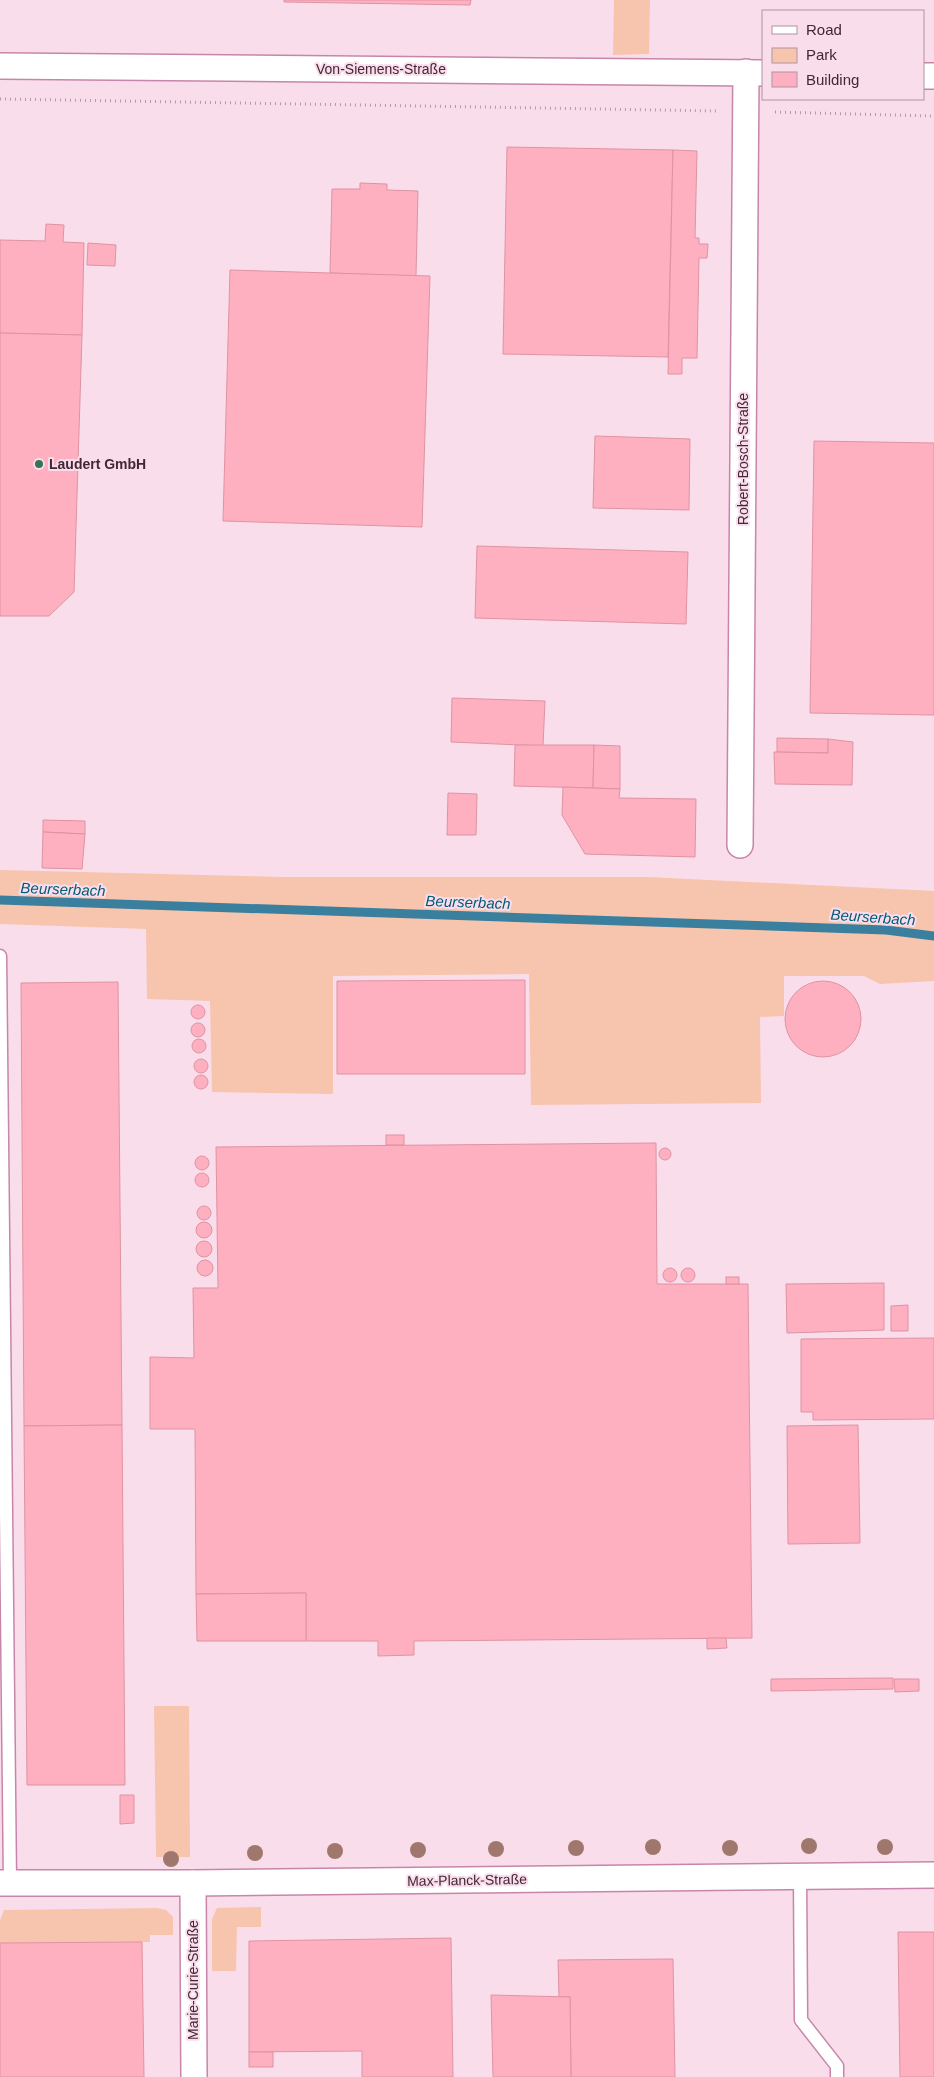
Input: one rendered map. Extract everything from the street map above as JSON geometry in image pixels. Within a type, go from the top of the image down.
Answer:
[{"type":"street","name":"Von-Siemens-Straße","points":[[0,66],[754,73]]},
{"type":"street","name":"Robert-Bosch-Straße","points":[[740,845],[746,112],[754,73]]},
{"type":"street","name":"Max-Planck-Straße","points":[[5,1883],[193,1883],[934,1875]]},
{"type":"street","name":"Marie-Curie-Straße","points":[[193,1883],[194,2077]]},
{"type":"lane","points":[[0,956],[5,1883]]},
{"type":"lane","points":[[800,1876],[801,2020],[837,2066],[837,2077]]},
{"type":"path","points":[[0,99],[934,116]]},
{"type":"green space","points":[[614,0],[650,0],[649,54],[613,55]]},
{"type":"green space","points":[[0,870],[286,877],[648,877],[934,891],[934,981],[880,984],[864,976],[784,976],[784,1016],[760,1017],[761,1103],[531,1105],[529,974],[333,976],[333,1094],[212,1092],[210,1001],[147,999],[146,929],[0,924]]},
{"type":"green space","points":[[154,1706],[189,1706],[190,1857],[156,1857]]},
{"type":"green space","points":[[261,1907],[261,1927],[237,1927],[236,1971],[212,1971],[212,1919],[217,1908]]},
{"type":"green space","points":[[157,1908],[166,1910],[173,1917],[173,1935],[150,1935],[150,1942],[0,1943],[0,1920],[4,1910]]},
{"type":"building","points":[[284,0],[471,0],[470,5],[284,2]]},
{"type":"building","points":[[507,147],[673,150],[668,357],[503,354]]},
{"type":"building","points":[[673,150],[697,151],[695,238],[699,238],[699,244],[708,244],[707,258],[699,258],[697,358],[682,358],[682,374],[668,374]]},
{"type":"building","points":[[360,183],[387,184],[387,190],[418,191],[416,276],[330,273],[332,189],[360,189]]},
{"type":"building","points":[[46,224],[64,225],[63,242],[84,243],[82,335],[0,333],[0,240],[45,241]]},
{"type":"building","points":[[88,243],[116,245],[115,266],[87,265]]},
{"type":"building","points":[[230,270],[430,276],[422,527],[223,521]]},
{"type":"building","name":"Laudert GmbH","points":[[0,333],[82,335],[74,592],[49,616],[0,616]]},
{"type":"building","points":[[595,436],[690,439],[689,510],[593,508]]},
{"type":"building","points":[[814,441],[934,443],[934,715],[810,713]]},
{"type":"building","points":[[477,546],[688,552],[686,624],[475,618]]},
{"type":"building","points":[[452,698],[545,701],[543,746],[451,742]]},
{"type":"building","points":[[777,738],[828,739],[828,753],[777,752]]},
{"type":"building","points":[[828,739],[853,742],[852,785],[775,784],[774,752],[828,753]]},
{"type":"building","points":[[515,745],[594,745],[593,788],[514,786]]},
{"type":"building","points":[[594,745],[620,746],[620,789],[593,788]]},
{"type":"building","points":[[563,787],[620,789],[619,798],[696,799],[695,857],[585,854],[562,815]]},
{"type":"building","points":[[448,793],[477,794],[476,835],[447,835]]},
{"type":"building","points":[[43,820],[85,821],[85,834],[43,832]]},
{"type":"building","points":[[43,832],[85,834],[82,869],[42,868]]},
{"type":"building","points":[[525,980],[525,1074],[337,1074],[337,981]]},
{"type":"building","points":[[823,981],[838,984],[850,992],[858,1004],[861,1019],[858,1034],[850,1046],[838,1054],[823,1057],[808,1054],[796,1046],[788,1034],[785,1019],[788,1004],[796,992],[808,984]]},
{"type":"building","points":[[118,982],[122,1425],[24,1426],[21,983]]},
{"type":"building","points":[[198,1005],[203,1007],[205,1012],[203,1017],[198,1019],[193,1017],[191,1012],[193,1007]]},
{"type":"building","points":[[198,1023],[203,1025],[205,1030],[203,1035],[198,1037],[193,1035],[191,1030],[193,1025]]},
{"type":"building","points":[[199,1039],[204,1041],[206,1046],[204,1051],[199,1053],[194,1051],[192,1046],[194,1041]]},
{"type":"building","points":[[201,1059],[206,1061],[208,1066],[206,1071],[201,1073],[196,1071],[194,1066],[196,1061]]},
{"type":"building","points":[[201,1075],[206,1077],[208,1082],[206,1087],[201,1089],[196,1087],[194,1082],[196,1077]]},
{"type":"building","points":[[386,1135],[404,1135],[404,1145],[386,1145]]},
{"type":"building","points":[[656,1143],[657,1284],[748,1284],[752,1638],[414,1641],[414,1655],[378,1656],[378,1641],[306,1641],[306,1593],[196,1594],[195,1429],[150,1429],[150,1357],[194,1358],[193,1288],[218,1288],[216,1147]]},
{"type":"building","points":[[665,1148],[671,1154],[665,1160],[659,1154]]},
{"type":"building","points":[[202,1156],[207,1158],[209,1163],[207,1168],[202,1170],[197,1168],[195,1163],[197,1158]]},
{"type":"building","points":[[202,1173],[207,1175],[209,1180],[207,1185],[202,1187],[197,1185],[195,1180],[197,1175]]},
{"type":"building","points":[[204,1206],[209,1208],[211,1213],[209,1218],[204,1220],[199,1218],[197,1213],[199,1208]]},
{"type":"building","points":[[204,1222],[210,1224],[212,1230],[210,1236],[204,1238],[198,1236],[196,1230],[198,1224]]},
{"type":"building","points":[[201,1241],[207,1241],[212,1246],[210,1255],[201,1257],[196,1252],[196,1246]]},
{"type":"building","points":[[205,1260],[211,1262],[213,1268],[211,1274],[205,1276],[199,1274],[197,1268],[199,1262]]},
{"type":"building","points":[[670,1268],[675,1270],[677,1275],[675,1280],[670,1282],[665,1280],[663,1275],[665,1270]]},
{"type":"building","points":[[688,1268],[693,1270],[695,1275],[693,1280],[688,1282],[683,1280],[681,1275],[683,1270]]},
{"type":"building","points":[[726,1277],[739,1277],[739,1284],[726,1284]]},
{"type":"building","points":[[884,1283],[884,1330],[787,1333],[786,1284]]},
{"type":"building","points":[[908,1305],[908,1331],[891,1331],[891,1306]]},
{"type":"building","points":[[934,1338],[934,1419],[813,1420],[813,1412],[801,1412],[801,1339]]},
{"type":"building","points":[[122,1425],[125,1785],[27,1785],[24,1426]]},
{"type":"building","points":[[858,1425],[860,1543],[788,1544],[787,1426]]},
{"type":"building","points":[[306,1593],[306,1641],[197,1641],[196,1594]]},
{"type":"building","points":[[707,1638],[726,1638],[727,1648],[707,1649]]},
{"type":"building","points":[[893,1678],[893,1689],[771,1691],[771,1679]]},
{"type":"building","points":[[894,1679],[919,1679],[919,1691],[895,1692]]},
{"type":"building","points":[[120,1795],[134,1795],[134,1823],[120,1824]]},
{"type":"building","points":[[898,1932],[934,1932],[934,2077],[900,2077]]},
{"type":"building","points":[[451,1938],[453,2077],[362,2077],[362,2051],[249,2052],[249,1941]]},
{"type":"building","points":[[142,1942],[144,2077],[0,2077],[0,1943]]},
{"type":"building","points":[[673,1959],[675,2077],[571,2077],[570,1997],[559,1997],[558,1960]]},
{"type":"building","points":[[491,1995],[570,1997],[571,2077],[493,2077]]},
{"type":"building","points":[[249,2052],[273,2052],[273,2067],[249,2067]]},
{"type":"waterway","name":"Beurserbach","points":[[0,900],[886,930],[934,936]]},
{"type":"place","name":"Laudert GmbH","points":[[39,464]]}]
